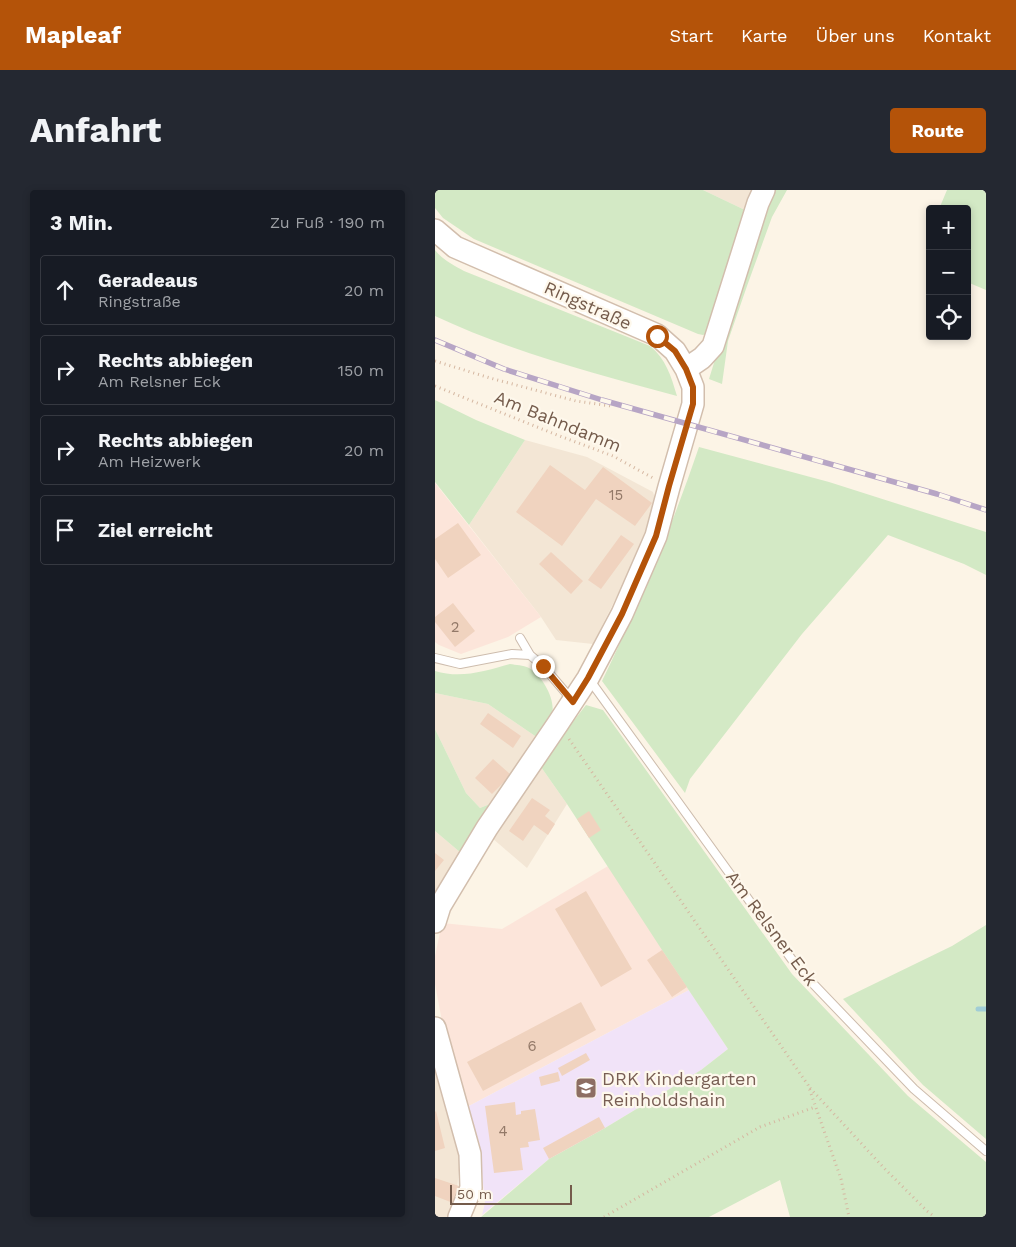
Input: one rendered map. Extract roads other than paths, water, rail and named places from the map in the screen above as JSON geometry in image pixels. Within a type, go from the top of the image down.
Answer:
[{"type":"street","points":[[435,922],[440,906],[487,828],[573,702],[622,614],[656,536],[693,404],[693,387],[686,369],[702,358],[713,346],[758,203],[764,190]]},
{"type":"street","name":"Ringstraße","points":[[435,230],[455,247],[657,336],[675,351],[686,369]]},
{"type":"street","points":[[435,1028],[470,1154],[471,1188],[459,1217]]},
{"type":"lane","points":[[520,638],[529,655],[543,666],[573,702]]},
{"type":"lane","points":[[435,658],[460,664],[512,654],[529,655]]},
{"type":"lane","name":"Am Relsner Eck","points":[[588,678],[799,968],[914,1089],[986,1151]]},
{"type":"waterway","points":[[978,1009],[986,1009]]},
{"type":"railway","points":[[435,340],[504,369],[602,400],[937,494],[986,510]]},
{"type":"place","name":"DRK Kindergarten Reinholdshain","points":[[586,1088]]}]
